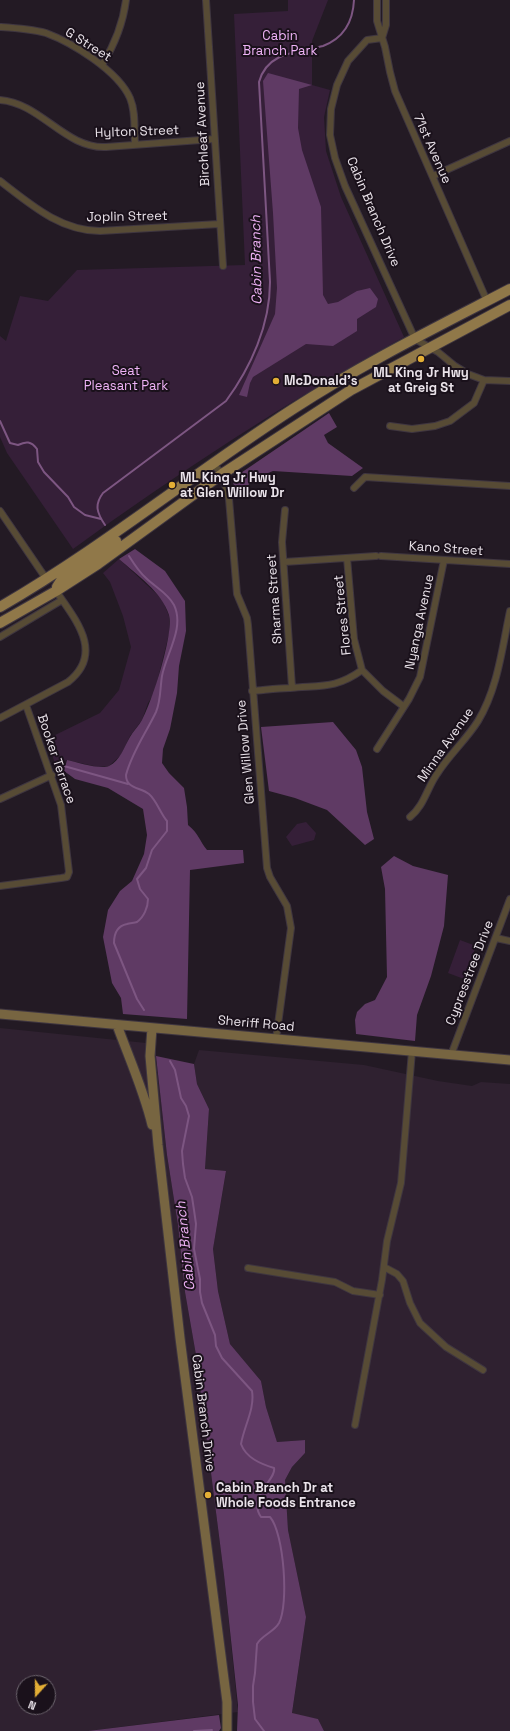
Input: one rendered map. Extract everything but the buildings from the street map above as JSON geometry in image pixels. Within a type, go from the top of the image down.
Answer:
[{"type":"main road","points":[[0,607],[47,580],[213,464],[311,398],[368,364],[510,289]]},
{"type":"main road","points":[[0,623],[56,591],[98,564],[222,474],[351,390],[510,305]]},
{"type":"main road","points":[[56,591],[57,585],[62,579],[114,543],[122,534],[125,526]]},
{"type":"main road","points":[[0,618],[48,590],[49,583],[47,580]]},
{"type":"street","points":[[102,65],[118,35],[123,21],[126,0]]},
{"type":"street","name":"Birchleaf Avenue","points":[[206,0],[219,224],[223,266]]},
{"type":"street","points":[[377,0],[377,21],[382,38]]},
{"type":"street","name":"71st Avenue","points":[[386,0],[386,25],[382,38],[397,96],[487,301]]},
{"type":"street","name":"G Street","points":[[0,27],[25,29],[46,33],[66,43],[102,65],[117,79],[130,98],[133,108],[135,144]]},
{"type":"street","name":"Cabin Branch Drive","points":[[382,38],[367,40],[348,60],[337,85],[332,103],[330,135],[335,158],[345,186],[415,339]]},
{"type":"street","name":"Hylton Street","points":[[0,100],[24,106],[79,141],[92,146],[106,147],[214,139]]},
{"type":"street","points":[[433,176],[510,142]]},
{"type":"street","name":"Joplin Street","points":[[0,181],[48,215],[64,224],[82,229],[100,231],[219,224]]},
{"type":"street","points":[[415,339],[431,348],[462,371],[484,380],[510,381]]},
{"type":"street","points":[[390,426],[412,429],[435,426],[450,420],[474,403],[484,380]]},
{"type":"street","name":"Glen Willow Drive","points":[[213,464],[222,474],[229,499],[237,594],[248,625],[267,868],[270,877],[285,901],[291,919],[290,938],[276,1039]]},
{"type":"street","points":[[354,488],[365,477],[510,486]]},
{"type":"street","name":"Sharma Street","points":[[285,510],[282,534],[292,687]]},
{"type":"street","points":[[0,511],[47,580]]},
{"type":"street","points":[[0,526],[7,522]]},
{"type":"street","name":"Kano Street","points":[[284,562],[379,556],[510,564]]},
{"type":"street","name":"Flores Street","points":[[347,558],[354,639],[362,670]]},
{"type":"street","name":"Nyanga Avenue","points":[[377,749],[415,687],[421,673],[444,560]]},
{"type":"street","points":[[0,718],[68,682],[76,675],[83,660],[85,652],[84,636],[76,619],[56,591]]},
{"type":"street","points":[[0,636],[62,600]]},
{"type":"street","name":"Minna Avenue","points":[[410,817],[418,809],[436,774],[477,722],[484,710],[495,682],[510,610]]},
{"type":"street","points":[[252,691],[292,687],[312,687],[337,683],[346,680],[362,670],[383,691],[403,706]]},
{"type":"street","name":"Booker Terrace","points":[[0,886],[65,878],[68,875],[69,868],[61,805],[52,775],[26,705]]},
{"type":"street","points":[[0,799],[52,775]]},
{"type":"street","name":"Cypresstree Drive","points":[[451,1055],[510,899]]},
{"type":"street","points":[[496,938],[510,941]]},
{"type":"street","name":"Sheriff Road","points":[[0,1014],[510,1060]]},
{"type":"street","name":"Cabin Branch Drive","points":[[117,1025],[129,1060],[145,1098],[158,1145]]},
{"type":"street","name":"Cabin Branch Drive","points":[[152,1028],[150,1056],[158,1145],[180,1338],[226,1694],[227,1731]]},
{"type":"street","points":[[355,1425],[380,1295],[391,1224],[402,1183],[412,1051]]},
{"type":"street","points":[[384,1267],[397,1274],[403,1280],[410,1303],[420,1323],[446,1347],[483,1370]]},
{"type":"street","points":[[248,1268],[335,1282],[353,1291],[380,1295]]},
{"type":"shaded area","points":[[268,73],[312,85],[299,89],[298,128],[302,150],[321,207],[323,295],[328,304],[338,302],[357,291],[370,288],[378,299],[376,307],[357,319],[357,331],[333,346],[306,344],[253,377],[247,397],[239,395],[275,314],[277,288],[263,81]]},
{"type":"shaded area","points":[[329,413],[337,427],[324,435],[328,443],[363,468],[352,476],[273,471],[256,478],[237,495],[232,479]]},
{"type":"shaded area","points":[[135,549],[165,571],[185,601],[186,631],[179,666],[177,693],[170,729],[163,749],[162,763],[169,773],[184,788],[188,825],[197,834],[207,850],[243,850],[244,863],[190,870],[187,1019],[123,1014],[121,998],[112,983],[103,937],[108,910],[120,891],[132,881],[144,854],[147,835],[143,809],[108,788],[75,779],[64,771],[67,760],[100,767],[113,764],[142,720],[156,684],[168,637],[170,624],[169,615],[166,607],[155,591],[119,559]]},
{"type":"shaded area","points":[[333,722],[356,750],[362,767],[367,812],[374,839],[365,845],[327,810],[295,798],[269,791],[261,727]]},
{"type":"shaded area","points":[[394,856],[413,866],[448,875],[444,926],[431,976],[417,1015],[415,1041],[356,1034],[355,1020],[357,1012],[365,1004],[375,1000],[387,977],[385,889],[381,867]]},
{"type":"shaded area","points":[[0,1028],[156,1044],[167,1155],[178,1225],[185,1292],[196,1355],[224,1575],[238,1712],[88,1731],[0,1731]]},
{"type":"shaded area","points":[[199,1050],[364,1065],[438,1081],[472,1086],[481,1082],[510,1084],[510,1731],[324,1731],[318,1719],[292,1714],[306,1617],[288,1530],[285,1480],[292,1467],[305,1453],[305,1440],[277,1442],[266,1407],[261,1381],[230,1344],[218,1291],[213,1249],[226,1172],[205,1169],[209,1109],[197,1084],[194,1064]]},
{"type":"shaded area","points":[[156,1056],[194,1064],[197,1084],[209,1109],[205,1169],[226,1171],[213,1249],[218,1291],[230,1344],[261,1381],[266,1407],[277,1442],[305,1440],[305,1453],[292,1467],[285,1480],[288,1530],[306,1617],[292,1713],[318,1719],[324,1731],[237,1731],[238,1705],[224,1575],[196,1355],[185,1292],[178,1225],[167,1155]]},
{"type":"shaded area","points":[[219,1715],[221,1728],[219,1731],[88,1731]]},
{"type":"green space","name":"Seat Pleasant Park","points":[[288,0],[328,0],[312,41],[312,85],[330,90],[324,117],[326,151],[341,197],[404,337],[277,411],[153,492],[73,549],[7,453],[0,437],[0,336],[6,341],[20,296],[48,301],[77,270],[245,265],[234,14],[288,11]]},
{"type":"green space","points":[[119,559],[162,599],[169,616],[169,634],[154,694],[148,703],[142,720],[130,736],[121,755],[109,766],[98,767],[67,760],[55,764],[47,739],[100,713],[119,690],[131,647],[123,616],[110,582],[103,573]]},
{"type":"green space","points":[[306,822],[316,833],[314,840],[292,846],[286,837],[297,824]]},
{"type":"green space","points":[[460,940],[476,946],[464,979],[448,973]]},
{"type":"waterway","name":"Cabin Branch","points":[[105,525],[98,513],[98,501],[103,493],[226,401],[251,360],[263,330],[267,314],[270,282],[259,82],[263,72],[276,59],[293,52],[323,46],[337,39],[342,34],[349,22],[352,15],[354,0]]},
{"type":"waterway","points":[[0,421],[10,443],[18,445],[28,442],[35,446],[37,449],[38,462],[44,472],[68,497],[74,507],[85,515],[101,519]]},
{"type":"waterway","name":"Cabin Branch","points":[[129,556],[143,576],[165,594],[171,601],[177,614],[176,632],[162,676],[158,708],[135,750],[126,775],[128,783],[152,797],[167,821],[167,831],[152,850],[146,868],[137,879],[140,889],[148,899],[145,912],[137,922],[118,928],[114,939],[114,943],[137,999],[144,1010]]},
{"type":"waterway","points":[[64,766],[128,784]]},
{"type":"waterway","name":"Cabin Branch","points":[[170,1061],[175,1070],[181,1098],[186,1106],[189,1116],[182,1151],[185,1178],[192,1197],[196,1224],[194,1249],[200,1279],[202,1303],[215,1335],[216,1346],[222,1358],[252,1391],[253,1398],[251,1411],[242,1437],[241,1444],[243,1449],[250,1457],[264,1465],[274,1468],[274,1472],[260,1496],[258,1510],[261,1517],[270,1517],[275,1525],[279,1538],[284,1569],[284,1601],[279,1623],[257,1644],[253,1702],[255,1719],[264,1731]]},
{"type":"waterway","points":[[194,1731],[212,1730]]},
{"type":"place","name":"ML King Jr Hwy at Greig St","points":[[421,359]]},
{"type":"place","name":"McDonald's","points":[[276,381]]},
{"type":"place","name":"ML King Jr Hwy at Glen Willow Dr","points":[[172,485]]},
{"type":"place","name":"Cabin Branch Dr at Whole Foods Entrance","points":[[208,1495]]},
{"type":"park label","name":"Cabin Branch Park","points":[[280,44]]}]
